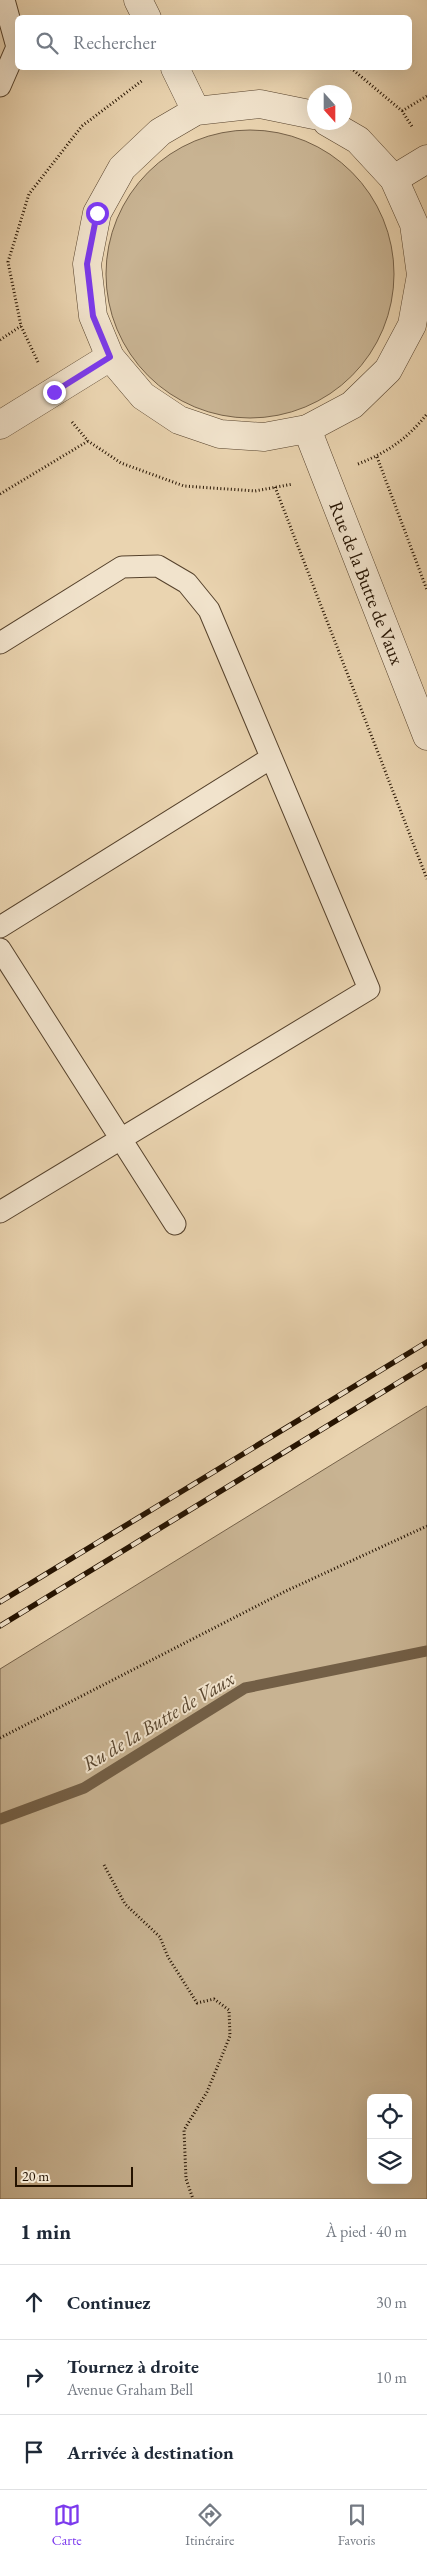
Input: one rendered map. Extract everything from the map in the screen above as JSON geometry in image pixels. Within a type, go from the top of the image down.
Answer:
[{"type":"street","points":[[138,0],[146,15]]},
{"type":"street","points":[[176,70],[196,111]]},
{"type":"street","points":[[307,114],[260,104],[196,111],[160,132],[122,168],[97,213],[87,264],[93,316],[110,357],[143,396],[179,420],[220,434],[264,437],[307,429],[352,405],[388,370],[412,325],[421,275],[414,224],[394,178],[358,140],[341,130]]},
{"type":"street","points":[[394,178],[427,159]]},
{"type":"street","points":[[0,425],[110,357]]},
{"type":"street","name":"Rue de la Butte de Vaux","points":[[307,429],[427,736]]},
{"type":"lane","points":[[4,0],[15,40]]},
{"type":"lane","points":[[0,86],[15,52]]},
{"type":"lane","points":[[0,644],[122,567],[158,566],[187,583],[209,610],[369,989],[0,1212]]},
{"type":"lane","points":[[0,927],[272,758]]},
{"type":"lane","points":[[0,949],[175,1224]]},
{"type":"path","points":[[353,70],[402,111],[417,134]]},
{"type":"path","points":[[402,111],[427,96]]},
{"type":"path","points":[[0,340],[21,326]]},
{"type":"path","points":[[0,494],[88,442]]},
{"type":"path","points":[[377,457],[427,590]]},
{"type":"path","points":[[275,487],[427,879]]},
{"type":"path","points":[[0,1738],[286,1590],[427,1526]]},
{"type":"path","points":[[104,1866],[125,1904],[160,1937],[168,1957],[196,2003],[214,1999],[229,2010],[230,2036],[207,2092],[184,2130],[186,2179],[193,2199]]},
{"type":"shaded area","points":[[250,130],[278,133],[305,141],[330,154],[352,172],[370,194],[383,219],[391,246],[394,274],[391,302],[383,329],[370,354],[352,376],[330,394],[305,407],[278,415],[250,418],[222,415],[195,407],[170,394],[148,376],[130,354],[117,329],[109,302],[106,274],[109,246],[117,219],[130,194],[148,172],[170,154],[195,141],[222,133]]},
{"type":"shaded area","points":[[427,1406],[427,2199],[0,2199],[0,1669]]},
{"type":"waterway","name":"Ru de la Butte de Vaux","points":[[0,1819],[84,1788],[245,1688],[427,1651]]},
{"type":"railway","points":[[0,1602],[427,1342]]},
{"type":"railway","points":[[0,1626],[427,1365]]},
{"type":"route","points":[[54,392],[110,357],[93,316],[87,264],[97,213]]}]
